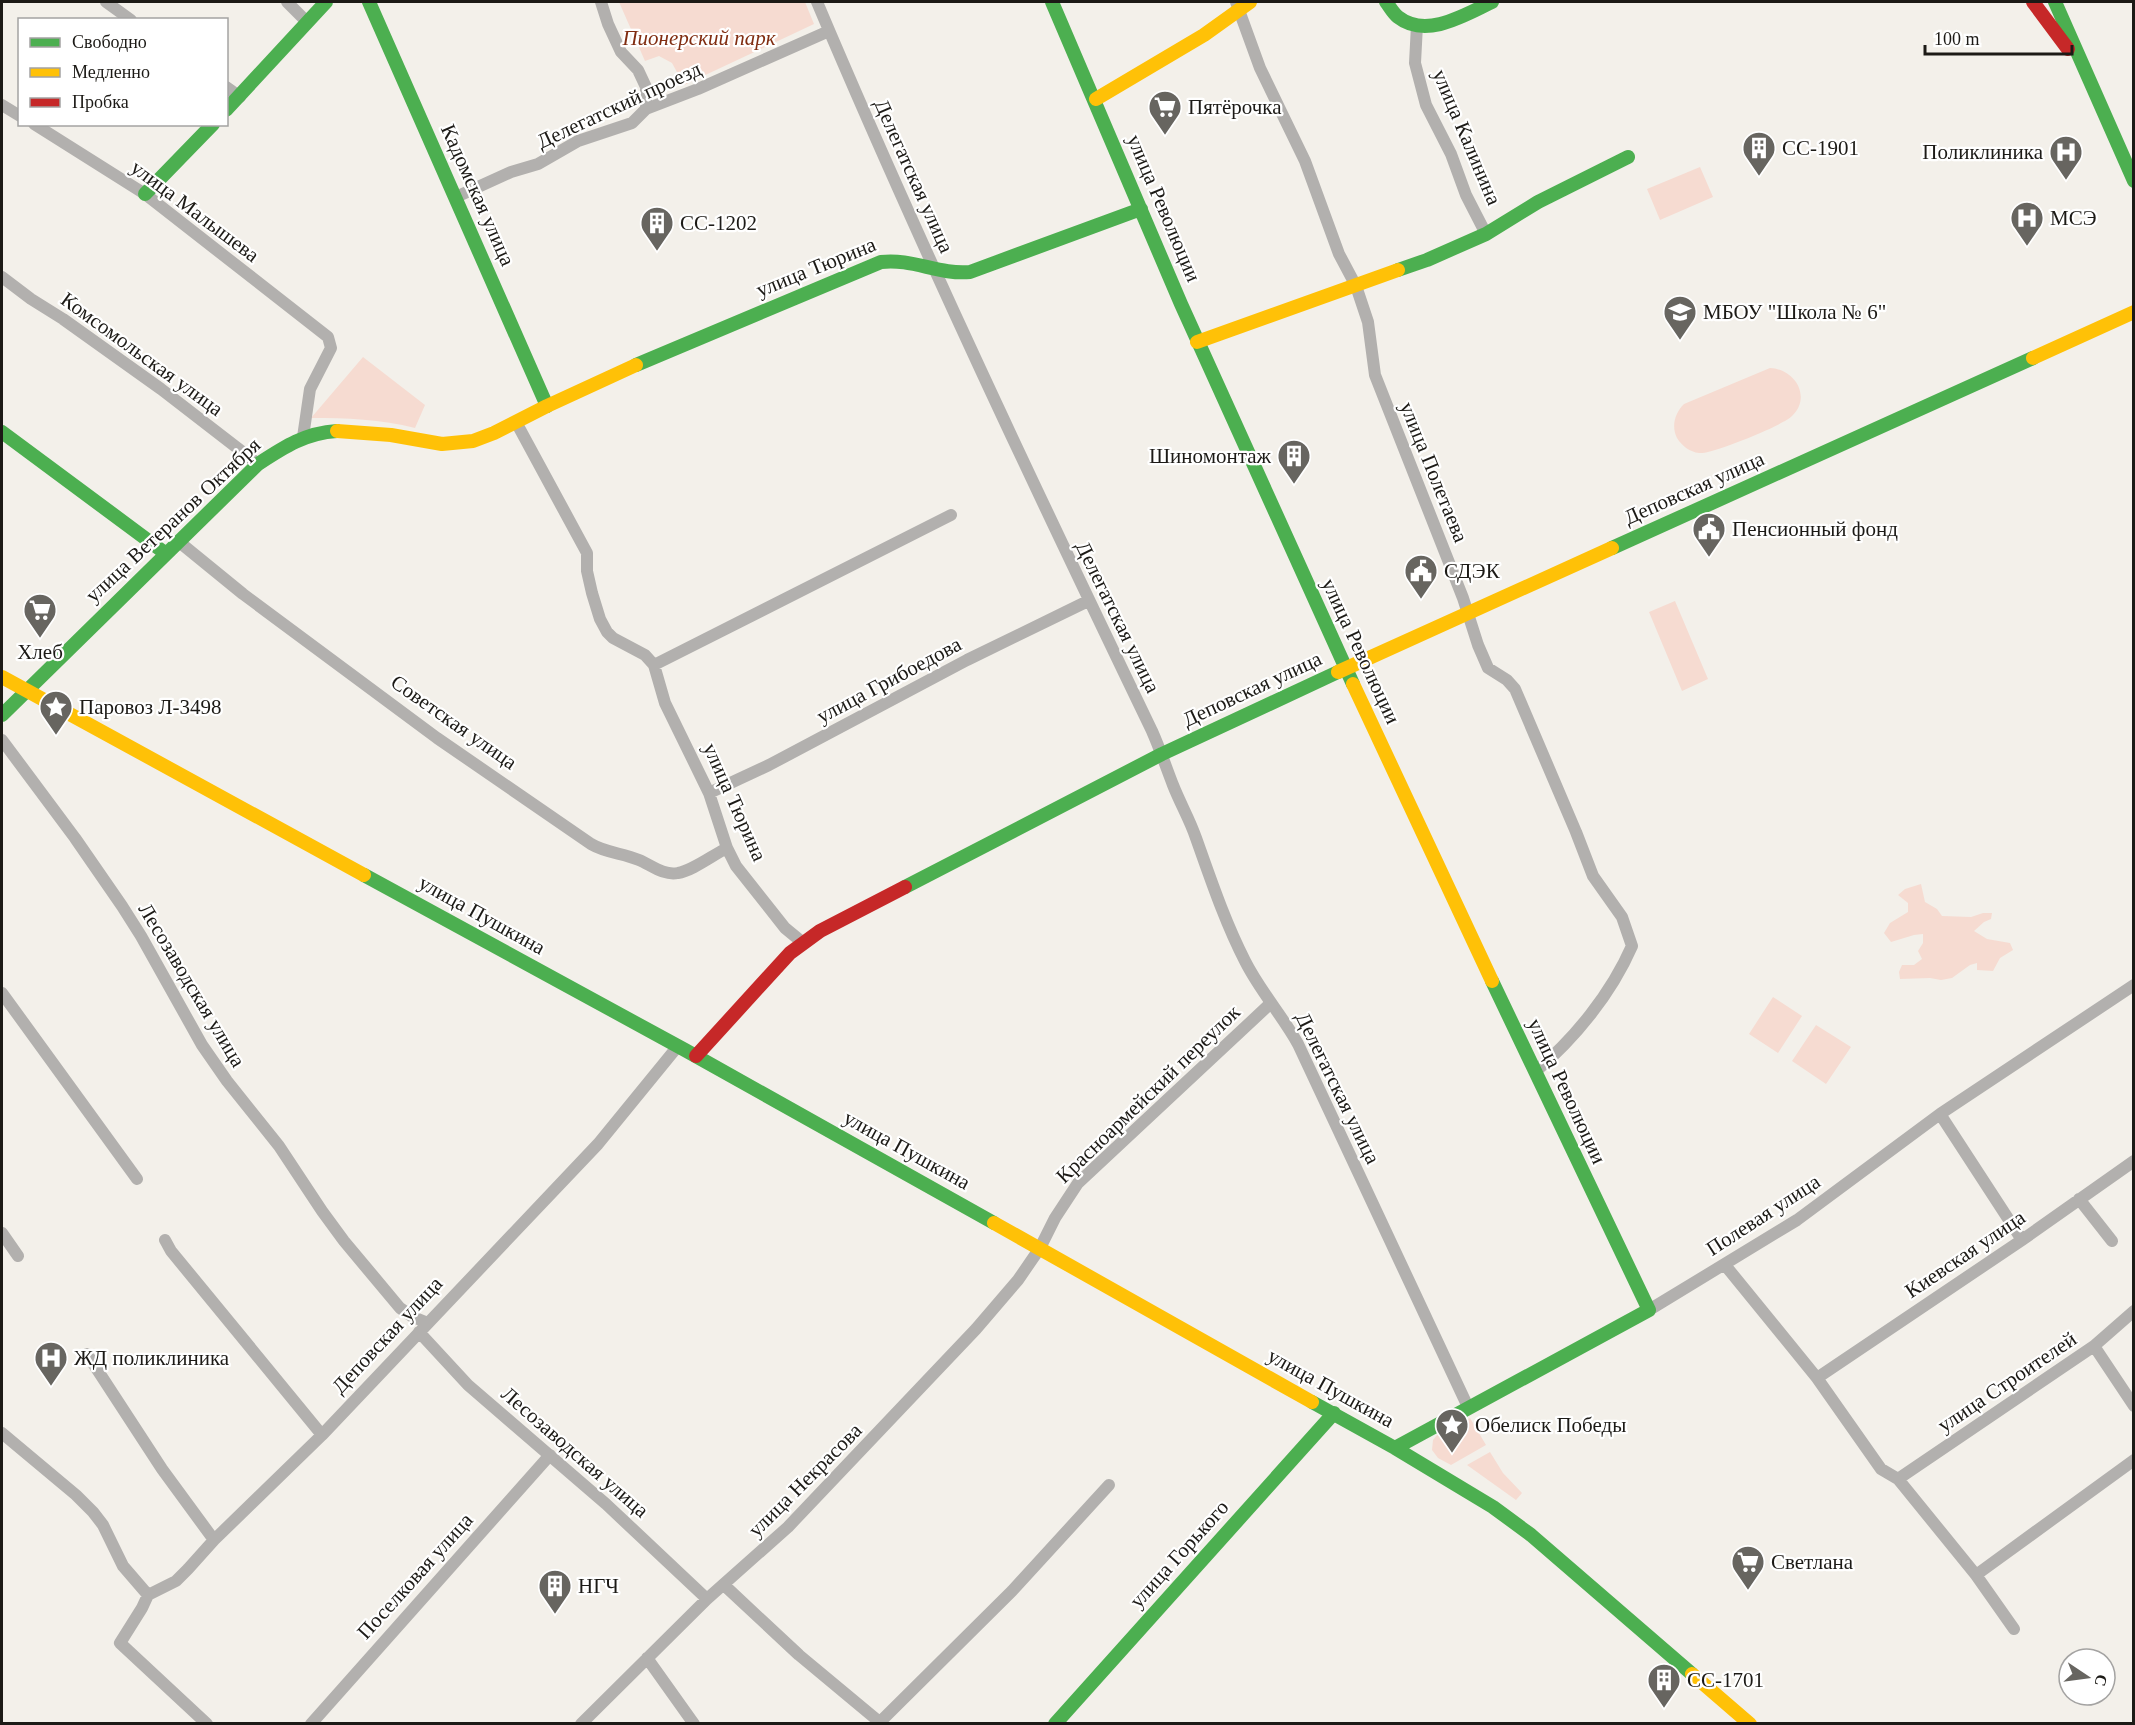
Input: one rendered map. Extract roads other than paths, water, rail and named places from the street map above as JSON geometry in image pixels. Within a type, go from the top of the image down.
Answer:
[{"type":"street","points":[[106,2],[128,18]]},
{"type":"street","points":[[287,2],[306,21]]},
{"type":"street","points":[[228,108],[306,21],[326,2]]},
{"type":"street","name":"Кадомская улица","points":[[369,2],[547,406]]},
{"type":"street","points":[[601,2],[621,52],[638,70],[646,87],[646,109]]},
{"type":"street","name":"Делегатская улица","points":[[817,2],[933,269],[1162,754],[1240,951],[1257,984],[1287,1024],[1298,1044],[1468,1407]]},
{"type":"street","name":"улица Революции","points":[[1052,2],[1096,99],[1197,342],[1345,669],[1649,1310]]},
{"type":"street","points":[[1386,2],[1398,17],[1417,25],[1439,25],[1492,2]]},
{"type":"street","points":[[2034,2],[2085,71]]},
{"type":"street","points":[[2055,2],[2133,181]]},
{"type":"street","points":[[1096,99],[1204,35],[1242,4]]},
{"type":"street","name":"улица Полетаева","points":[[1242,4],[1260,68],[1305,161],[1339,254],[1356,286],[1368,322],[1375,375],[1478,645],[1488,668],[1507,680],[1515,689],[1593,876],[1622,917],[1632,946],[1623,968],[1576,1034],[1535,1072]]},
{"type":"street","name":"улица Калинина","points":[[1417,25],[1414,63],[1426,105],[1451,154],[1466,195],[1486,234]]},
{"type":"street","name":"Делегатский проезд","points":[[456,197],[511,172],[537,164],[578,141],[632,123],[646,109],[698,89],[829,31]]},
{"type":"street","points":[[228,88],[240,97]]},
{"type":"street","points":[[2,105],[18,115]]},
{"type":"street","name":"улица Малышева","points":[[37,126],[145,194],[328,337],[331,348],[310,389],[303,437]]},
{"type":"street","points":[[145,194],[211,126]]},
{"type":"street","points":[[1197,342],[1427,260],[1486,234],[1538,202],[1628,157]]},
{"type":"street","name":"улица Тюрина","points":[[303,437],[321,432],[343,431],[456,444],[494,433],[547,406],[669,351],[881,262],[901,259],[949,274],[970,272],[1141,209]]},
{"type":"street","name":"Комсомольская улица","points":[[2,278],[161,389],[258,464]]},
{"type":"street","name":"Деповская улица","points":[[696,1056],[789,953],[802,942],[1162,754],[2133,312]]},
{"type":"street","points":[[516,422],[587,553],[587,570],[592,593],[607,632],[613,638],[645,655],[654,665],[951,515]]},
{"type":"street","points":[[2,432],[165,552]]},
{"type":"street","name":"улица Ветеранов Октября","points":[[2,715],[165,552],[258,464],[286,445],[303,437]]},
{"type":"street","name":"Советская улица","points":[[178,541],[243,594],[437,738],[591,844],[600,849],[631,856],[661,871],[674,874],[687,870],[727,848]]},
{"type":"street","name":"улица Грибоедова","points":[[708,793],[788,755],[967,660],[1088,601]]},
{"type":"street","name":"улица Тюрина","points":[[654,665],[665,703],[708,793],[727,848],[736,866],[785,928],[802,942]]},
{"type":"street","name":"улица Пушкина","points":[[2,677],[678,1046],[1395,1448],[1493,1507],[1531,1535],[1750,1724]]},
{"type":"street","name":"Лесозаводская улица","points":[[2,740],[75,838],[135,926],[185,1018],[226,1081],[279,1146],[322,1211],[358,1257],[400,1308],[424,1328],[468,1385],[606,1504],[707,1599]]},
{"type":"street","name":"Полевая улица","points":[[1395,1448],[1649,1310],[1797,1220],[1940,1114],[2133,985]]},
{"type":"street","points":[[2,993],[137,1179]]},
{"type":"street","name":"Красноармейский переулок","points":[[1041,1248],[1055,1218],[1078,1183],[1271,1003]]},
{"type":"street","name":"Деповская улица","points":[[148,1595],[176,1581],[214,1540],[322,1435],[598,1143],[678,1046]]},
{"type":"street","points":[[1940,1114],[2022,1240]]},
{"type":"street","name":"Киевская улица","points":[[1817,1378],[2022,1240],[2133,1161]]},
{"type":"street","points":[[2079,1199],[2112,1241]]},
{"type":"street","points":[[2,1233],[18,1256]]},
{"type":"street","points":[[165,1240],[171,1251],[322,1435]]},
{"type":"street","name":"улица Некрасова","points":[[581,1724],[707,1599],[788,1527],[983,1321],[1018,1280],[1041,1248]]},
{"type":"street","points":[[1725,1265],[1817,1378],[1881,1469],[1898,1479],[1976,1575],[2014,1629]]},
{"type":"street","name":"улица Строителей","points":[[1898,1479],[2094,1346],[2133,1311]]},
{"type":"street","points":[[2094,1346],[2133,1406]]},
{"type":"street","points":[[87,1354],[162,1469],[214,1540]]},
{"type":"street","name":"улица Горького","points":[[1055,1724],[1334,1413]]},
{"type":"street","points":[[2,1433],[76,1495],[103,1526],[123,1566],[148,1595],[120,1643],[207,1724]]},
{"type":"street","name":"Поселковая улица","points":[[311,1724],[350,1677],[550,1455]]},
{"type":"street","points":[[1976,1575],[2133,1460]]},
{"type":"street","points":[[724,1585],[799,1655],[881,1723],[1012,1591],[1109,1485]]},
{"type":"street","points":[[647,1658],[694,1724]]},
{"type":"place","name":"Пятёрочка","points":[[1165,136]]},
{"type":"place","name":"СС-1901","points":[[1759,177]]},
{"type":"place","name":"Поликлиника","points":[[2066,181]]},
{"type":"place","name":"МСЭ","points":[[2027,247]]},
{"type":"place","name":"СС-1202","points":[[657,252]]},
{"type":"place","name":"МБОУ \"Школа № 6\"","points":[[1680,341]]},
{"type":"place","name":"Шиномонтаж","points":[[1294,485]]},
{"type":"place","name":"Пенсионный фонд","points":[[1709,558]]},
{"type":"place","name":"СДЭК","points":[[1421,600]]},
{"type":"place","name":"Хлеб","points":[[40,639]]},
{"type":"place","name":"Паровоз Л-3498","points":[[56,736]]},
{"type":"place","name":"ЖД поликлиника","points":[[51,1387]]},
{"type":"place","name":"Обелиск Победы","points":[[1452,1454]]},
{"type":"place","name":"Светлана","points":[[1748,1591]]},
{"type":"place","name":"НГЧ","points":[[555,1615]]},
{"type":"place","name":"СС-1701","points":[[1664,1709]]},
{"type":"park label","name":"Пионерский парк","points":[[699,38]]}]
